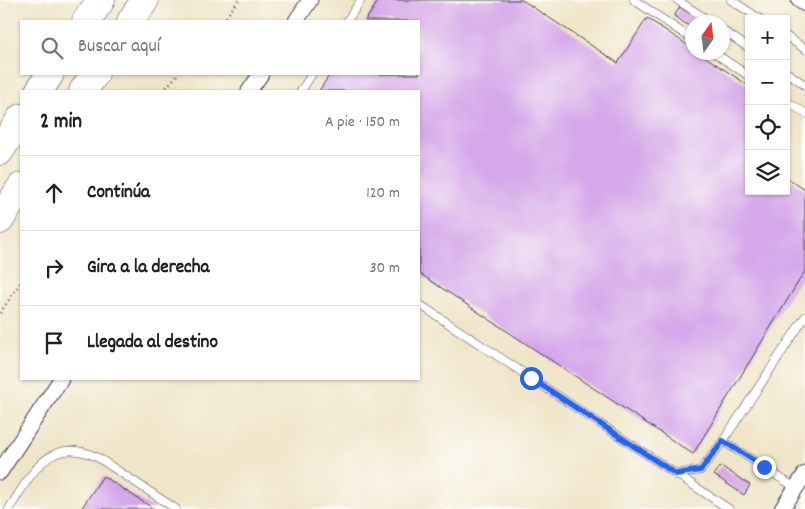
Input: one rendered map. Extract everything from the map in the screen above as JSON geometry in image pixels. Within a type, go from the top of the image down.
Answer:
[{"type":"highway","points":[[87,20],[101,0]]},
{"type":"highway","points":[[132,20],[145,0]]},
{"type":"highway","points":[[40,90],[49,75]]},
{"type":"highway","points":[[84,90],[93,75]]},
{"type":"highway","points":[[0,151],[20,120]]},
{"type":"highway","points":[[0,220],[20,189]]},
{"type":"street","points":[[297,20],[310,0]]},
{"type":"street","points":[[798,0],[805,4]]},
{"type":"street","points":[[250,90],[259,75]]},
{"type":"street","points":[[0,472],[60,380]]},
{"type":"street","points":[[782,509],[805,474]]},
{"type":"lane","points":[[348,20],[361,0]]},
{"type":"lane","points":[[634,0],[685,34]]},
{"type":"lane","points":[[677,0],[700,15]]},
{"type":"lane","points":[[732,0],[754,15]]},
{"type":"lane","points":[[730,35],[745,45]]},
{"type":"lane","points":[[790,39],[805,49]]},
{"type":"lane","points":[[725,60],[745,73]]},
{"type":"lane","points":[[301,90],[311,75]]},
{"type":"lane","points":[[790,75],[805,85]]},
{"type":"lane","points":[[790,104],[805,113]]},
{"type":"lane","points":[[420,305],[729,509]]},
{"type":"lane","points":[[676,474],[701,470],[723,441],[805,317]]},
{"type":"lane","points":[[723,441],[796,488]]},
{"type":"lane","points":[[9,509],[37,466],[47,457],[70,449],[83,450],[97,457],[176,509]]},
{"type":"path","points":[[223,20],[239,0]]},
{"type":"path","points":[[164,90],[177,75]]},
{"type":"path","points":[[0,313],[20,283]]},
{"type":"building","points":[[379,0],[522,0],[618,63],[647,18],[685,43],[685,60],[710,60],[745,83],[745,195],[790,195],[790,180],[805,190],[805,271],[693,454],[420,274],[420,90],[320,90],[329,75],[420,75],[420,20],[366,20]]},
{"type":"building","points":[[680,7],[692,15],[685,15],[685,23],[674,16]]},
{"type":"building","points":[[721,466],[750,485],[744,495],[714,475]]},
{"type":"building","points":[[103,476],[154,509],[81,509]]},
{"type":"route","points":[[531,378],[676,474],[701,470],[723,441],[764,467]]}]
